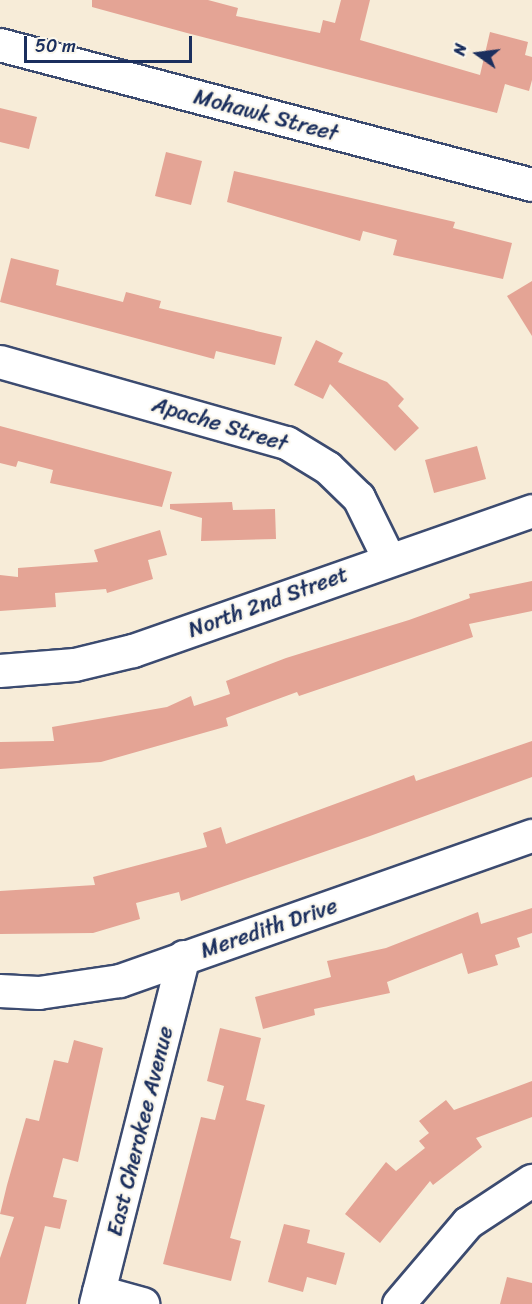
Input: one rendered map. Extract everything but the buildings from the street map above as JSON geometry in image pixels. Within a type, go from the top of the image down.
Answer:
[{"type":"street","name":"Mohawk Street","points":[[0,45],[532,185]]},
{"type":"street","name":"Apache Street","points":[[0,362],[287,443],[328,468],[359,498],[389,559]]},
{"type":"street","name":"North 2nd Street","points":[[0,671],[106,659],[532,511]]},
{"type":"street","name":"Meredith Drive","points":[[0,991],[92,988],[532,836]]},
{"type":"street","name":"East Cherokee Avenue","points":[[97,1298],[184,957]]},
{"type":"street","points":[[399,1304],[460,1230],[532,1181]]},
{"type":"street","points":[[97,1298],[143,1304]]}]
